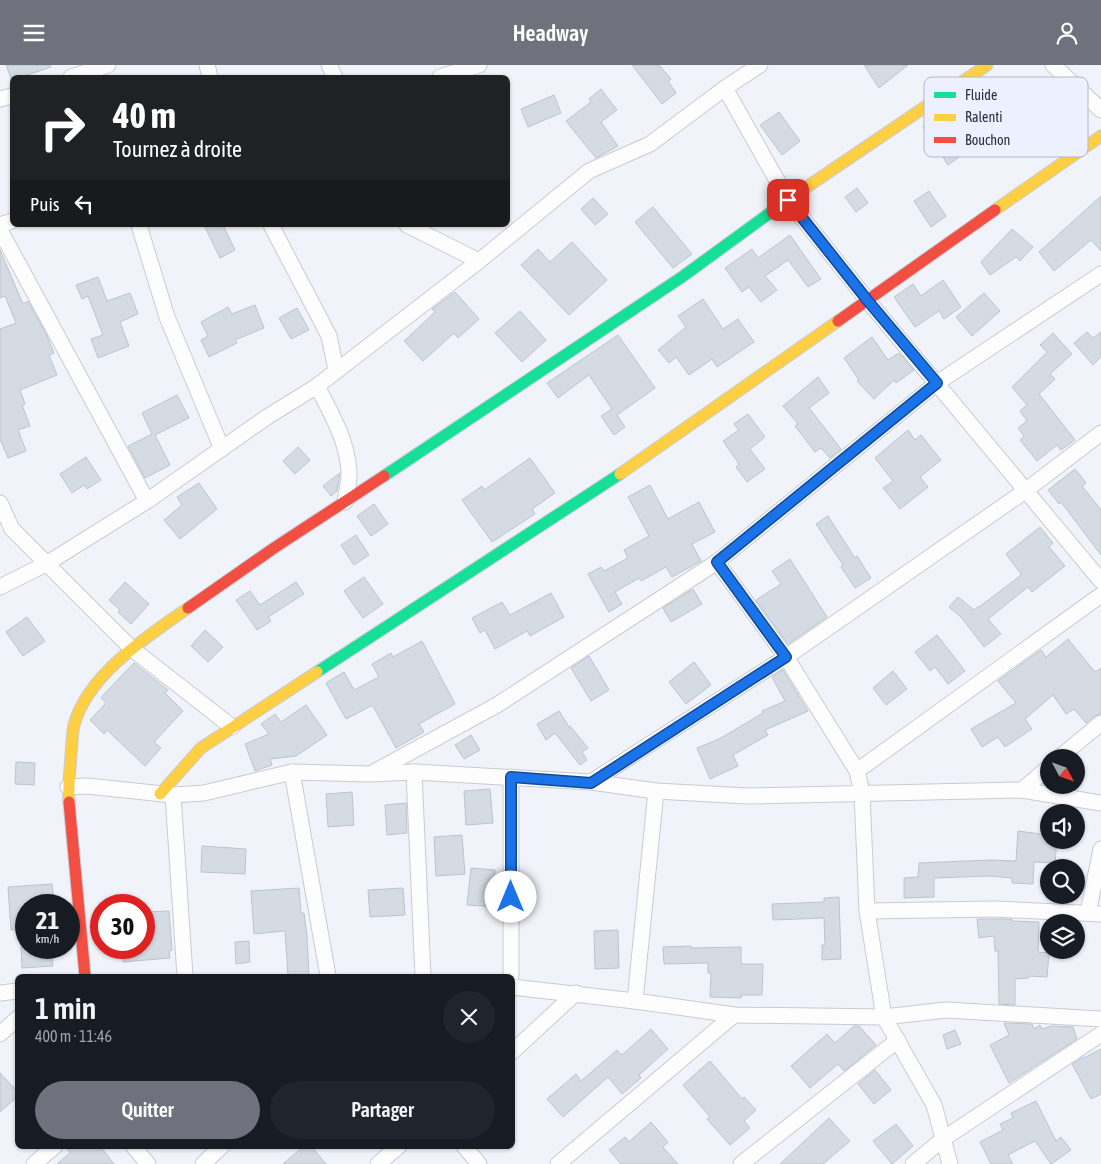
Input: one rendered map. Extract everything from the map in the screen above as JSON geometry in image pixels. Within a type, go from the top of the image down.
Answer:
[{"type":"street","points":[[88,72],[108,65]]},
{"type":"street","points":[[445,72],[479,65]]},
{"type":"street","points":[[0,587],[46,563],[147,501],[267,417],[317,386],[479,261],[589,171],[650,144],[725,88],[760,65]]},
{"type":"street","points":[[969,77],[987,65]]},
{"type":"street","points":[[1053,65],[1066,77]]},
{"type":"street","points":[[725,88],[788,200],[868,301],[1101,581]]},
{"type":"street","points":[[1088,98],[1101,110]]},
{"type":"street","points":[[85,974],[68,787],[74,725],[84,701],[98,682],[131,647],[274,548],[682,277],[788,200],[924,108]]},
{"type":"street","points":[[1088,145],[1101,136]]},
{"type":"street","points":[[185,974],[167,795],[201,748],[638,462],[1071,157]]},
{"type":"street","points":[[140,227],[167,317],[222,449]]},
{"type":"street","points":[[272,227],[329,336],[336,371]]},
{"type":"street","points":[[411,227],[479,261]]},
{"type":"street","points":[[0,230],[147,501]]},
{"type":"street","points":[[369,774],[497,705],[717,562],[937,383],[1101,274]]},
{"type":"street","points":[[317,386],[338,427],[345,450],[349,472],[345,502]]},
{"type":"street","points":[[591,783],[786,657],[1025,491],[1101,433]]},
{"type":"street","points":[[0,503],[12,529],[131,647],[232,727]]},
{"type":"street","points":[[717,562],[786,657],[857,771],[862,793],[867,911],[884,1017],[934,1105],[950,1164]]},
{"type":"street","points":[[857,771],[1101,595]]},
{"type":"street","points":[[1070,749],[1101,723]]},
{"type":"street","points":[[68,787],[87,786],[167,795],[204,793],[292,772],[369,774],[414,772],[511,777],[591,783],[656,791],[747,796],[1022,790],[1101,803]]},
{"type":"street","points":[[292,772],[328,974]]},
{"type":"street","points":[[414,772],[423,974]]},
{"type":"street","points":[[1022,790],[1040,775]]},
{"type":"street","points":[[511,777],[511,974]]},
{"type":"street","points":[[634,1001],[656,791]]},
{"type":"street","points":[[867,911],[994,909],[1095,913],[1101,849]]},
{"type":"street","points":[[515,987],[576,993],[734,1015],[884,1017],[946,1010],[1101,1019]]},
{"type":"street","points":[[515,1049],[576,993]]},
{"type":"street","points":[[558,1164],[734,1015]]},
{"type":"street","points":[[0,1034],[15,1021]]},
{"type":"street","points":[[913,1164],[943,1139],[1101,1034]]},
{"type":"street","points":[[741,1164],[898,1041]]},
{"type":"street","points":[[34,1164],[52,1149]]},
{"type":"street","points":[[136,1149],[148,1164]]},
{"type":"street","points":[[203,1164],[219,1149]]},
{"type":"street","points":[[378,1164],[396,1149]]},
{"type":"street","points":[[466,1149],[479,1164]]},
{"type":"building","points":[[6,65],[50,65],[51,67],[27,75],[10,76]]},
{"type":"building","points":[[632,65],[659,65],[671,79],[668,81],[676,93],[662,104]]},
{"type":"building","points":[[864,65],[908,65],[879,88]]},
{"type":"building","points":[[601,89],[617,110],[601,122],[618,146],[596,158],[566,121],[591,102],[589,99]]},
{"type":"building","points":[[554,95],[561,113],[528,127],[521,109]]},
{"type":"building","points":[[779,112],[800,141],[782,155],[760,125]]},
{"type":"building","points":[[943,157],[959,157],[948,165]]},
{"type":"building","points":[[857,188],[868,203],[856,212],[845,197]]},
{"type":"building","points":[[929,191],[946,216],[931,227],[914,201]]},
{"type":"building","points":[[1101,196],[1101,251],[1091,240],[1054,271],[1039,252]]},
{"type":"building","points":[[593,198],[608,214],[595,225],[581,209]]},
{"type":"building","points":[[653,207],[692,254],[673,268],[635,222]]},
{"type":"building","points":[[205,227],[224,227],[235,250],[220,258]]},
{"type":"building","points":[[1012,229],[1033,247],[1020,261],[1016,257],[990,275],[981,262]]},
{"type":"building","points":[[790,235],[821,279],[808,287],[788,260],[765,276],[777,290],[761,302],[749,287],[742,292],[725,268],[752,249],[758,258]]},
{"type":"building","points":[[572,242],[607,280],[569,315],[521,265],[538,249],[550,262]]},
{"type":"building","points":[[0,250],[23,304],[28,301],[46,334],[54,353],[49,355],[57,375],[20,390],[25,404],[22,405],[30,426],[18,430],[26,451],[8,458],[0,439],[0,329],[16,323],[5,296],[0,298]]},
{"type":"building","points":[[98,277],[107,301],[130,293],[138,314],[120,322],[129,346],[98,358],[91,339],[103,335],[88,296],[82,299],[76,285]]},
{"type":"building","points":[[943,280],[961,307],[944,319],[939,311],[915,327],[894,297],[913,284],[921,296]]},
{"type":"building","points":[[455,292],[479,319],[458,338],[454,333],[423,361],[404,341],[435,312],[432,309]]},
{"type":"building","points":[[984,293],[1000,311],[972,336],[956,317]]},
{"type":"building","points":[[703,299],[723,329],[738,319],[754,342],[717,367],[712,359],[689,375],[676,357],[669,363],[658,350],[686,327],[678,316]]},
{"type":"building","points":[[255,305],[264,328],[235,340],[237,343],[209,357],[201,340],[208,336],[201,322],[228,307],[232,314]]},
{"type":"building","points":[[297,308],[309,330],[291,339],[279,318]]},
{"type":"building","points":[[520,311],[546,340],[522,362],[495,333]]},
{"type":"building","points":[[1087,332],[1093,338],[1101,332],[1101,357],[1093,365],[1074,343]]},
{"type":"building","points":[[1053,333],[1072,354],[1050,374],[1055,379],[1039,394],[1075,440],[1061,450],[1057,445],[1037,461],[1020,440],[1024,436],[1018,428],[1027,421],[1020,411],[1027,405],[1012,387],[1047,352],[1040,345]]},
{"type":"building","points":[[618,335],[655,388],[617,415],[625,427],[614,435],[601,416],[612,409],[589,375],[558,398],[547,383]]},
{"type":"building","points":[[872,337],[888,360],[899,353],[914,370],[896,383],[894,380],[874,399],[857,381],[859,380],[844,358]]},
{"type":"building","points":[[818,377],[829,393],[809,408],[841,449],[830,458],[821,448],[815,452],[795,426],[798,424],[783,406]]},
{"type":"building","points":[[177,395],[189,418],[155,435],[170,465],[145,478],[128,446],[152,434],[142,413]]},
{"type":"building","points":[[748,414],[765,437],[750,449],[765,469],[747,482],[736,467],[739,464],[723,441],[739,430],[734,424]]},
{"type":"building","points":[[908,430],[915,440],[921,435],[941,460],[920,477],[928,487],[900,509],[883,488],[893,481],[875,458]]},
{"type":"building","points":[[298,447],[310,460],[295,474],[283,461]]},
{"type":"building","points":[[86,457],[101,480],[87,489],[84,485],[72,493],[60,474]]},
{"type":"building","points":[[530,458],[555,493],[532,509],[535,514],[492,542],[462,500],[482,486],[484,490]]},
{"type":"building","points":[[1075,469],[1086,483],[1082,486],[1101,510],[1101,555],[1061,502],[1059,504],[1048,490]]},
{"type":"building","points":[[340,473],[337,491],[331,496],[323,486]]},
{"type":"building","points":[[199,483],[217,509],[180,539],[164,520],[182,505],[177,497]]},
{"type":"building","points":[[650,485],[668,519],[699,502],[715,532],[692,544],[701,561],[672,577],[666,567],[641,581],[639,578],[615,592],[622,604],[609,612],[588,574],[601,567],[604,571],[628,558],[624,550],[649,536],[628,497]]},
{"type":"building","points":[[374,504],[388,524],[371,536],[357,516]]},
{"type":"building","points":[[828,516],[855,558],[857,556],[871,578],[855,588],[841,567],[843,565],[816,524]]},
{"type":"building","points":[[1040,527],[1053,543],[1049,547],[1065,566],[1032,592],[1028,587],[988,619],[1001,634],[984,647],[961,617],[949,607],[958,597],[974,610],[1020,576],[1021,574],[1006,554]]},
{"type":"building","points":[[356,535],[369,555],[354,565],[341,545]]},
{"type":"building","points":[[790,559],[827,617],[788,644],[756,600],[781,584],[772,571]]},
{"type":"building","points":[[364,577],[383,604],[363,618],[344,591]]},
{"type":"building","points":[[125,582],[149,604],[131,624],[109,600]]},
{"type":"building","points":[[296,582],[304,594],[268,617],[271,621],[257,630],[236,600],[250,591],[260,605]]},
{"type":"building","points":[[693,589],[702,604],[671,622],[663,608]]},
{"type":"building","points":[[551,593],[564,617],[530,636],[527,631],[495,649],[485,630],[480,633],[472,618],[502,602],[510,615]]},
{"type":"building","points":[[27,617],[45,641],[23,656],[6,632]]},
{"type":"building","points":[[205,630],[223,647],[208,662],[191,646]]},
{"type":"building","points":[[937,635],[965,671],[948,684],[935,667],[930,671],[915,652]]},
{"type":"building","points":[[1068,639],[1095,672],[1101,668],[1101,714],[1086,723],[1074,709],[1066,714],[1053,695],[1025,719],[1032,729],[1005,747],[998,737],[982,747],[971,729],[1016,703],[998,681],[1041,650],[1046,657]]},
{"type":"building","points":[[422,641],[455,704],[419,724],[424,732],[396,748],[373,706],[346,719],[326,683],[344,672],[354,690],[379,677],[372,664],[391,653],[393,657]]},
{"type":"building","points":[[589,656],[609,690],[591,701],[571,668]]},
{"type":"building","points":[[694,662],[711,685],[686,704],[669,682]]},
{"type":"building","points":[[134,663],[168,690],[165,693],[183,711],[154,742],[161,748],[145,766],[107,730],[104,734],[90,720],[106,703],[101,698]]},
{"type":"building","points":[[783,670],[808,711],[765,730],[768,735],[733,755],[738,766],[710,779],[697,748],[719,739],[763,713],[762,711],[785,701],[772,677]]},
{"type":"building","points":[[893,671],[907,689],[886,705],[873,688]]},
{"type":"building","points":[[306,705],[327,735],[296,756],[270,759],[272,765],[255,771],[245,744],[269,734],[261,724],[275,714],[281,722]]},
{"type":"building","points":[[559,711],[569,727],[588,748],[582,752],[587,760],[580,765],[555,733],[546,740],[537,724]]},
{"type":"building","points":[[471,735],[480,750],[464,759],[455,745]]},
{"type":"building","points":[[16,762],[35,763],[34,785],[15,784]]},
{"type":"building","points":[[490,789],[493,823],[466,825],[464,791]]},
{"type":"building","points":[[352,792],[354,825],[328,827],[326,794]]},
{"type":"building","points":[[406,803],[407,833],[387,835],[385,805]]},
{"type":"building","points":[[1018,831],[1040,834],[1040,849],[1056,849],[1055,859],[1040,859],[1040,862],[1034,862],[1033,884],[1012,883],[1012,878],[989,876],[934,878],[934,897],[904,898],[904,878],[918,877],[919,863],[990,860],[1016,861]]},
{"type":"building","points":[[462,835],[465,874],[436,876],[434,837]]},
{"type":"building","points":[[202,846],[246,849],[245,874],[201,872]]},
{"type":"building","points":[[471,868],[495,870],[493,890],[499,891],[498,907],[467,905]]},
{"type":"building","points":[[52,884],[53,894],[15,894],[15,930],[11,930],[8,887]]},
{"type":"building","points":[[299,888],[301,913],[304,913],[307,936],[309,974],[288,974],[285,931],[254,934],[251,891]]},
{"type":"building","points":[[403,888],[405,915],[370,917],[368,890]]},
{"type":"building","points":[[839,897],[841,959],[822,960],[822,945],[825,945],[824,918],[773,920],[772,904],[824,902],[824,898]]},
{"type":"building","points":[[169,911],[172,950],[169,951],[170,958],[123,962],[123,959],[155,959],[155,912]]},
{"type":"building","points":[[977,919],[1012,919],[1012,921],[1039,922],[1038,952],[1040,952],[1040,959],[1048,959],[1047,977],[1029,976],[1029,978],[1015,979],[1015,1005],[999,1004],[998,951],[995,951],[994,936],[979,938]]},
{"type":"building","points":[[618,930],[619,968],[595,969],[594,931]]},
{"type":"building","points":[[249,941],[250,962],[236,964],[235,942]]},
{"type":"building","points":[[691,946],[691,948],[741,947],[741,964],[763,964],[762,995],[742,995],[741,998],[710,997],[711,973],[708,973],[708,963],[664,964],[663,947]]},
{"type":"building","points":[[22,959],[52,959],[53,966],[22,968]]},
{"type":"building","points":[[1004,1023],[1032,1024],[1034,1029],[1040,1025],[1042,1029],[1052,1026],[1073,1027],[1077,1039],[1009,1083],[990,1045],[1009,1035]]},
{"type":"building","points":[[854,1026],[859,1026],[876,1045],[844,1071],[838,1064],[810,1088],[791,1066],[827,1034],[835,1043]]},
{"type":"building","points":[[651,1029],[668,1049],[639,1075],[641,1078],[622,1094],[608,1077],[563,1117],[547,1099],[576,1074],[581,1081],[617,1050],[622,1055]]},
{"type":"building","points":[[955,1030],[961,1044],[947,1049],[943,1035]]},
{"type":"building","points":[[1101,1049],[1101,1094],[1091,1099],[1072,1064]]},
{"type":"building","points":[[710,1061],[742,1099],[744,1097],[756,1110],[744,1121],[750,1128],[730,1145],[707,1119],[710,1117],[683,1085]]},
{"type":"building","points":[[875,1070],[891,1090],[874,1104],[858,1084]]},
{"type":"building","points":[[0,1073],[15,1089],[15,1099],[0,1112]]},
{"type":"building","points":[[1036,1101],[1056,1141],[1061,1137],[1071,1150],[1051,1164],[1035,1141],[1008,1155],[1013,1164],[991,1164],[980,1142],[1003,1130],[1000,1124],[1013,1118],[1011,1113]]},
{"type":"building","points":[[829,1118],[850,1141],[823,1164],[780,1164]]},
{"type":"building","points":[[651,1122],[668,1142],[663,1147],[678,1164],[621,1164],[609,1150],[625,1137],[629,1142]]},
{"type":"building","points":[[896,1124],[913,1146],[892,1164],[873,1141]]},
{"type":"building","points":[[67,1149],[102,1149],[114,1164],[57,1164],[70,1153]]},
{"type":"building","points":[[300,1149],[314,1149],[326,1164],[283,1164]]},
{"type":"traffic: fast","points":[[384,476],[682,277],[789,199]]},
{"type":"traffic: fast","points":[[317,672],[620,474]]},
{"type":"traffic: slow","points":[[969,77],[987,65]]},
{"type":"traffic: slow","points":[[789,199],[924,108]]},
{"type":"traffic: slow","points":[[1088,145],[1101,136]]},
{"type":"traffic: slow","points":[[995,210],[1071,157]]},
{"type":"traffic: slow","points":[[620,474],[838,321]]},
{"type":"traffic: slow","points":[[69,802],[73,732],[81,706],[92,689],[121,658],[188,608]]},
{"type":"traffic: slow","points":[[160,794],[201,748],[317,672]]},
{"type":"traffic: jam","points":[[838,321],[995,210]]},
{"type":"traffic: jam","points":[[188,608],[274,548],[384,476]]},
{"type":"traffic: jam","points":[[69,802],[85,974]]},
{"type":"route","points":[[511,897],[511,777],[591,783],[786,657],[717,562],[937,383],[897,337],[788,200]]}]
